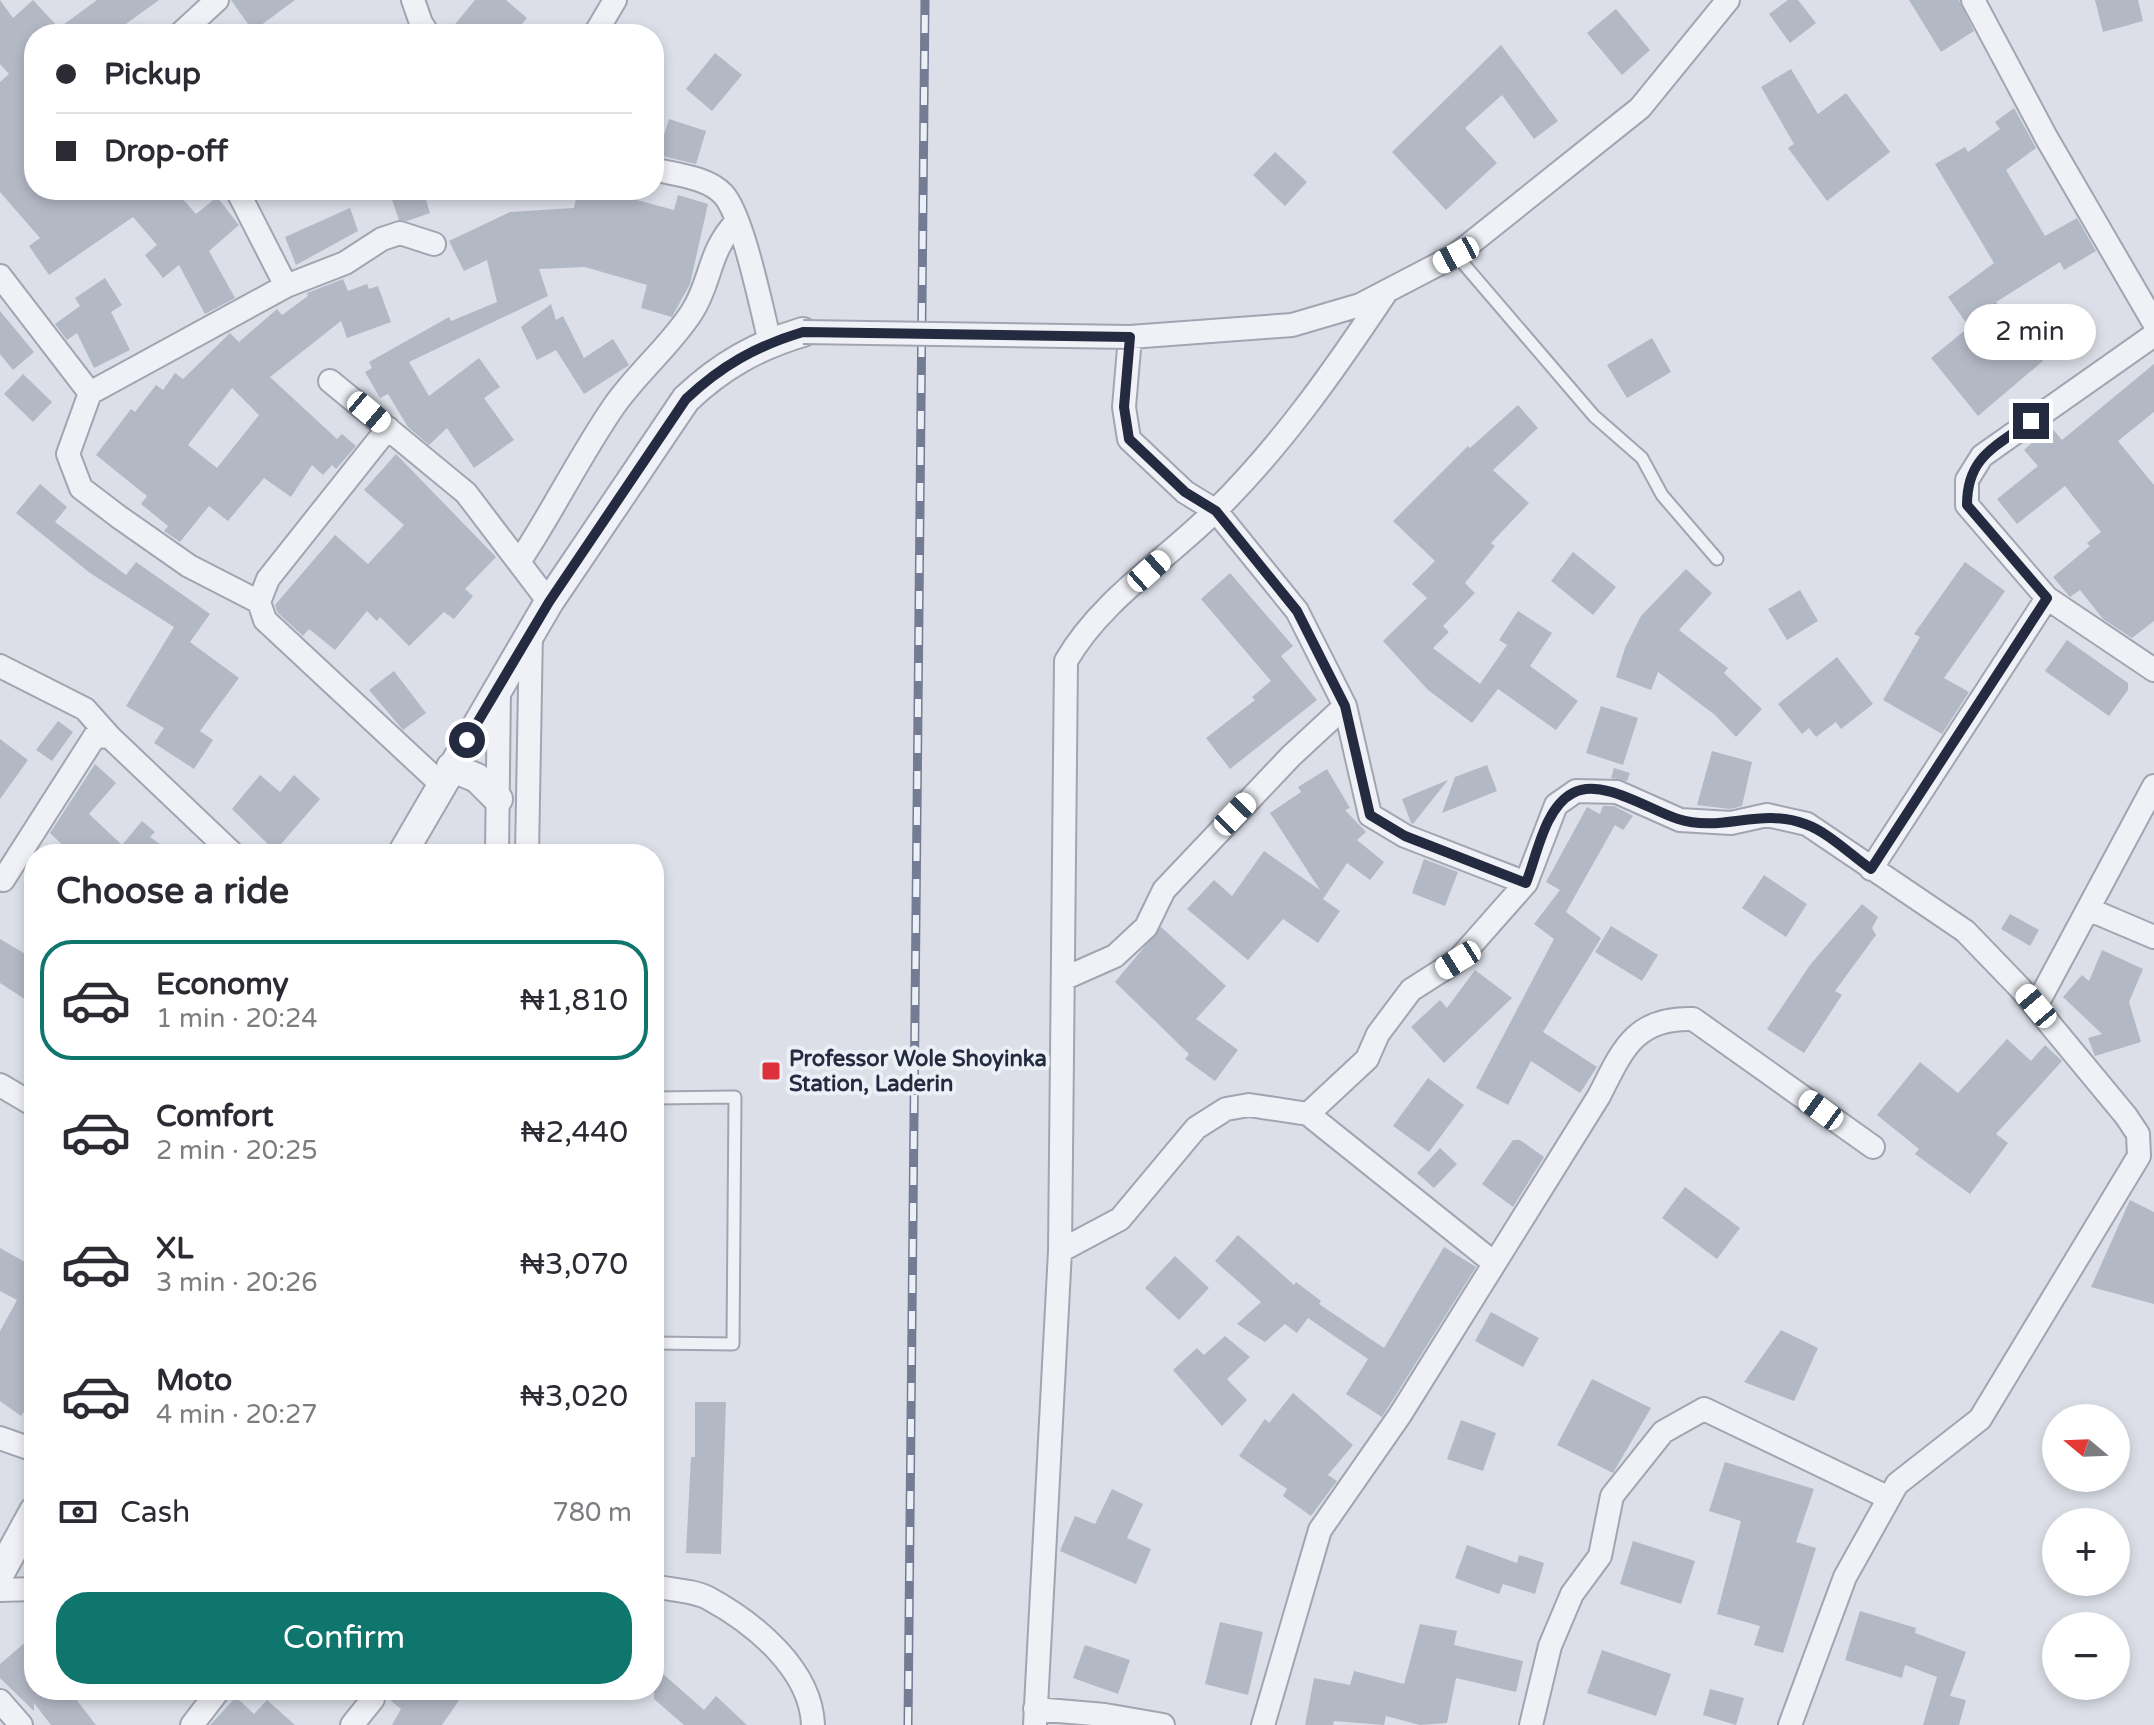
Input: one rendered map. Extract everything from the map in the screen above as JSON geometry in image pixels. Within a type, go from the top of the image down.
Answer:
[{"type":"street","points":[[191,24],[217,0]]},
{"type":"street","points":[[413,0],[424,24]]},
{"type":"street","points":[[601,24],[615,0]]},
{"type":"street","points":[[408,844],[549,602],[686,399],[711,376],[770,342],[803,332],[1130,337],[1292,325],[1360,305],[1456,255],[1640,108],[1728,0]]},
{"type":"street","points":[[1973,0],[2046,137],[2154,323]]},
{"type":"street","points":[[664,172],[702,181],[724,195],[737,221],[770,342]]},
{"type":"street","points":[[242,200],[286,286]]},
{"type":"street","points":[[519,562],[552,514],[585,449],[617,402],[694,309],[720,239],[737,221]]},
{"type":"street","points":[[259,602],[189,566],[81,488],[68,454],[90,393],[286,286],[345,263],[382,239],[400,233],[434,244]]},
{"type":"street","points":[[0,276],[90,393]]},
{"type":"street","points":[[1163,1725],[1105,1715],[1035,1717],[1060,1251],[1066,661],[1082,632],[1216,511],[1299,419],[1387,291]]},
{"type":"street","points":[[2154,335],[1982,456],[1967,480],[1967,505],[2047,598],[2154,670]]},
{"type":"street","points":[[1130,337],[1124,407],[1129,439],[1185,492],[1216,511],[1297,611],[1345,706],[1370,815],[1405,836],[1526,883]]},
{"type":"street","points":[[330,381],[466,493],[549,602]]},
{"type":"street","points":[[388,428],[268,579],[259,602],[265,620],[446,776],[477,778],[498,799]]},
{"type":"street","points":[[1871,869],[2047,598]]},
{"type":"street","points":[[527,844],[531,632]]},
{"type":"street","points":[[0,666],[85,709],[110,737],[222,844]]},
{"type":"street","points":[[497,844],[499,685]]},
{"type":"street","points":[[1063,979],[1115,956],[1146,927],[1164,890],[1291,756],[1345,706]]},
{"type":"street","points":[[25,844],[84,749],[95,736],[110,737]]},
{"type":"street","points":[[2036,1006],[2154,786]]},
{"type":"street","points":[[1308,1114],[1367,1059],[1378,1034],[1411,990],[1458,960],[1526,883],[1556,805],[1576,791],[1617,792],[1680,820],[1731,823],[1767,815],[1807,824],[1965,931],[2036,1006],[2126,1116],[2138,1134],[2139,1156],[1980,1419],[1897,1484],[1845,1577],[1790,1725]]},
{"type":"street","points":[[3,880],[24,846]]},
{"type":"street","points":[[2088,909],[2154,937]]},
{"type":"street","points":[[1263,1725],[1320,1530],[1400,1415],[1599,1096],[1627,1041],[1669,1018],[1693,1019],[1873,1147]]},
{"type":"street","points":[[0,1085],[24,1099]]},
{"type":"street","points":[[1060,1251],[1120,1219],[1196,1128],[1226,1109],[1249,1105],[1308,1114],[1494,1263]]},
{"type":"street","points":[[1531,1725],[1550,1646],[1572,1594],[1600,1556],[1612,1496],[1663,1432],[1704,1409],[1889,1498]]},
{"type":"street","points":[[0,1438],[24,1446]]},
{"type":"street","points":[[0,1573],[24,1546]]},
{"type":"street","points":[[664,1588],[706,1597],[773,1644],[812,1702],[813,1725]]},
{"type":"street","points":[[0,1590],[24,1589]]},
{"type":"street","points":[[192,1725],[211,1700]]},
{"type":"street","points":[[352,1725],[372,1700]]},
{"type":"street","points":[[0,1701],[21,1725]]},
{"type":"lane","points":[[1456,255],[1594,416],[1642,458],[1662,495],[1717,559]]},
{"type":"lane","points":[[664,1098],[735,1097],[733,1344],[664,1343]]},
{"type":"building","points":[[0,0],[13,18],[33,0],[55,24],[24,24],[24,200],[184,200],[196,214],[213,200],[219,200],[239,225],[209,251],[235,298],[205,314],[179,265],[163,278],[145,255],[157,245],[133,217],[49,275],[29,246],[40,238],[0,192],[0,82],[9,74],[0,64]]},
{"type":"building","points":[[97,0],[159,0],[126,24],[64,24]]},
{"type":"building","points":[[231,0],[295,0],[262,24],[248,24]]},
{"type":"building","points":[[475,0],[506,0],[527,18],[522,24],[455,24]]},
{"type":"building","points":[[1788,0],[1798,0],[1816,23],[1790,43],[1769,14]]},
{"type":"building","points":[[1909,0],[1959,0],[1974,31],[1941,52]]},
{"type":"building","points":[[2095,0],[2138,0],[2143,21],[2103,32]]},
{"type":"building","points":[[1616,9],[1650,50],[1622,75],[1587,33]]},
{"type":"building","points":[[1501,45],[1558,121],[1534,139],[1502,95],[1465,128],[1497,163],[1446,210],[1392,152]]},
{"type":"building","points":[[715,53],[742,75],[712,111],[686,89]]},
{"type":"building","points":[[1791,69],[1818,114],[1846,93],[1890,152],[1827,201],[1788,148],[1794,144],[1761,87]]},
{"type":"building","points":[[2014,108],[2036,148],[2006,170],[2045,236],[2077,218],[2096,251],[2064,270],[2060,262],[1996,302],[2043,361],[1978,416],[1931,358],[1969,327],[1948,297],[1994,263],[1935,164],[1965,147],[1968,152],[2000,129],[1995,122]]},
{"type":"building","points":[[669,119],[706,131],[696,164],[664,156],[664,135]]},
{"type":"building","points":[[1275,152],[1307,182],[1285,206],[1253,175]]},
{"type":"building","points":[[678,195],[708,204],[690,284],[672,317],[641,308],[647,285],[585,267],[539,269],[548,296],[409,362],[429,396],[479,358],[500,387],[484,398],[514,440],[474,468],[447,428],[429,445],[408,427],[388,394],[380,398],[365,372],[372,368],[369,362],[449,317],[451,321],[497,302],[487,260],[464,271],[449,241],[510,212],[574,208],[576,200],[637,200],[674,210]]},
{"type":"building","points":[[392,200],[426,200],[430,213],[407,221],[399,220]]},
{"type":"building","points":[[350,208],[358,231],[296,265],[285,237]]},
{"type":"building","points":[[105,278],[122,305],[111,312],[130,350],[94,368],[77,333],[67,340],[55,324],[80,306],[75,298]]},
{"type":"building","points":[[343,279],[348,291],[367,284],[369,289],[378,286],[391,322],[347,338],[341,321],[270,377],[337,439],[342,434],[356,446],[336,469],[332,465],[323,475],[312,465],[291,497],[264,478],[228,521],[209,506],[180,542],[164,531],[168,526],[141,504],[147,496],[96,455],[131,409],[135,412],[156,385],[163,390],[175,373],[183,379],[230,333],[239,342],[277,309],[282,315],[308,296],[307,293]],"holes":[[[232,388],[259,415],[217,468],[188,445]]]},
{"type":"building","points":[[551,304],[556,320],[563,316],[584,358],[613,339],[629,365],[584,394],[556,350],[537,360],[521,327]]},
{"type":"building","points":[[0,311],[34,352],[13,370],[0,354]]},
{"type":"building","points":[[1652,338],[1671,372],[1627,398],[1607,365]]},
{"type":"building","points":[[2154,364],[2154,412],[2118,441],[2154,485],[2154,621],[2132,638],[2103,619],[2080,590],[2070,597],[2053,577],[2090,546],[2087,543],[2101,532],[2065,486],[2017,524],[1997,499],[2038,466],[2024,450],[2050,426],[2062,440]]},
{"type":"building","points":[[23,374],[52,402],[33,422],[4,394]]},
{"type":"building","points":[[1518,405],[1538,428],[1493,470],[1529,503],[1491,543],[1495,546],[1465,583],[1475,593],[1443,626],[1449,632],[1433,648],[1480,684],[1507,645],[1499,640],[1518,611],[1552,633],[1530,666],[1578,701],[1556,730],[1498,689],[1472,723],[1428,690],[1383,641],[1427,598],[1412,584],[1435,561],[1393,521],[1468,446],[1470,448]]},
{"type":"building","points":[[396,454],[496,557],[465,589],[473,596],[454,619],[444,612],[409,646],[380,617],[377,621],[367,611],[335,650],[309,629],[303,636],[277,612],[275,605],[335,535],[368,564],[404,525],[364,490]]},
{"type":"building","points":[[40,484],[67,507],[55,522],[126,575],[136,562],[210,614],[190,642],[239,678],[200,731],[213,740],[194,769],[154,743],[164,728],[126,706],[174,627],[90,573],[16,513]]},
{"type":"building","points":[[1573,552],[1616,587],[1593,615],[1551,581]]},
{"type":"building","points":[[1965,562],[2005,591],[1944,678],[1969,692],[1942,734],[1883,700],[1920,637],[1914,634]]},
{"type":"building","points":[[1686,569],[1712,593],[1679,630],[1728,668],[1724,673],[1762,709],[1736,737],[1715,715],[1658,672],[1651,690],[1616,677],[1625,648],[1641,616]]},
{"type":"building","points":[[1230,573],[1293,646],[1281,656],[1317,700],[1230,769],[1206,738],[1255,700],[1252,697],[1271,681],[1201,599]]},
{"type":"building","points":[[1800,590],[1818,621],[1787,640],[1768,609]]},
{"type":"building","points":[[2067,640],[2128,683],[2128,690],[2109,716],[2045,671]]},
{"type":"building","points":[[1837,657],[1873,704],[1841,729],[1836,722],[1816,737],[1809,728],[1802,734],[1778,704]]},
{"type":"building","points":[[394,671],[426,713],[403,730],[369,690]]},
{"type":"building","points":[[1601,706],[1638,718],[1623,765],[1586,753]]},
{"type":"building","points":[[58,721],[73,732],[52,761],[36,750]]},
{"type":"building","points":[[0,739],[28,760],[0,799]]},
{"type":"building","points":[[1712,751],[1752,762],[1742,806],[1730,809],[1697,805]]},
{"type":"building","points":[[95,764],[116,783],[89,814],[121,844],[62,844],[50,833]]},
{"type":"building","points":[[1487,765],[1497,791],[1442,813],[1455,777]]},
{"type":"building","points":[[1614,768],[1630,773],[1627,781],[1611,778]]},
{"type":"building","points":[[1327,769],[1350,808],[1345,810],[1366,832],[1357,840],[1384,862],[1370,880],[1347,863],[1323,899],[1340,911],[1318,943],[1283,919],[1248,960],[1187,909],[1214,880],[1232,896],[1264,851],[1320,890],[1270,813],[1301,792],[1298,787]]},
{"type":"building","points":[[260,775],[280,792],[294,775],[320,799],[281,844],[268,844],[232,809]]},
{"type":"building","points":[[1448,780],[1413,824],[1411,823],[1402,799]]},
{"type":"building","points":[[1603,806],[1614,806],[1633,816],[1623,830],[1615,825],[1566,912],[1601,938],[1543,1032],[1597,1067],[1580,1093],[1531,1061],[1508,1105],[1476,1088],[1554,939],[1534,924],[1560,890],[1546,882],[1587,807],[1600,814]]},
{"type":"building","points":[[142,821],[155,832],[150,837],[160,844],[123,844]]},
{"type":"building","points":[[1424,859],[1458,872],[1445,906],[1412,893]]},
{"type":"building","points":[[1764,875],[1807,904],[1786,937],[1742,908]]},
{"type":"building","points":[[1862,904],[1878,917],[1872,928],[1876,935],[1835,991],[1842,995],[1804,1053],[1767,1029],[1810,965]]},
{"type":"building","points":[[2010,914],[2039,930],[2030,946],[2001,929]]},
{"type":"building","points":[[1611,926],[1658,955],[1642,981],[1595,952]]},
{"type":"building","points":[[1161,927],[1226,986],[1196,1019],[1238,1050],[1215,1081],[1185,1059],[1189,1054],[1115,982]]},
{"type":"building","points":[[0,939],[24,953],[24,999],[0,983]]},
{"type":"building","points":[[2102,950],[2143,969],[2129,1002],[2141,1042],[2095,1056],[2088,1038],[2102,1034],[2063,997],[2082,975],[2089,981]]},
{"type":"building","points":[[1475,970],[1512,998],[1444,1063],[1411,1027],[1440,1000],[1447,1008]]},
{"type":"building","points":[[2007,1039],[2031,1061],[2045,1045],[2062,1061],[1996,1134],[2008,1143],[1970,1194],[1915,1154],[1919,1149],[1877,1115],[1920,1062],[1958,1093]]},
{"type":"building","points":[[1428,1078],[1464,1105],[1429,1152],[1393,1126]]},
{"type":"building","points":[[1513,1140],[1520,1140],[1544,1157],[1513,1207],[1482,1184]]},
{"type":"building","points":[[1440,1148],[1457,1164],[1434,1188],[1417,1173]]},
{"type":"building","points":[[1685,1187],[1740,1228],[1717,1259],[1662,1218]]},
{"type":"building","points":[[2130,1200],[2154,1212],[2154,1304],[2091,1287]]},
{"type":"building","points":[[1238,1235],[1294,1285],[1296,1282],[1321,1301],[1319,1304],[1384,1348],[1444,1247],[1476,1267],[1382,1417],[1346,1394],[1368,1359],[1308,1318],[1297,1333],[1285,1324],[1265,1342],[1237,1324],[1261,1302],[1215,1261]]},
{"type":"building","points":[[0,1248],[24,1261],[24,1412],[21,1416],[0,1401],[0,1331],[17,1300],[0,1291]]},
{"type":"building","points":[[1175,1256],[1209,1288],[1179,1320],[1145,1288]]},
{"type":"building","points":[[1491,1312],[1539,1338],[1523,1367],[1475,1341]]},
{"type":"building","points":[[1781,1330],[1818,1348],[1794,1401],[1744,1382]]},
{"type":"building","points":[[1225,1336],[1250,1357],[1227,1379],[1247,1400],[1222,1426],[1173,1370],[1197,1348],[1204,1355]]},
{"type":"building","points":[[1592,1379],[1651,1408],[1613,1473],[1557,1445]]},
{"type":"building","points":[[1293,1393],[1353,1445],[1328,1475],[1337,1481],[1311,1516],[1283,1496],[1287,1489],[1239,1456],[1265,1419],[1269,1423]]},
{"type":"building","points":[[695,1402],[726,1402],[721,1554],[686,1553],[691,1457],[695,1457]]},
{"type":"building","points":[[1461,1420],[1496,1433],[1483,1471],[1447,1459]]},
{"type":"building","points":[[1725,1462],[1814,1489],[1796,1542],[1816,1548],[1783,1653],[1754,1645],[1760,1626],[1717,1614],[1741,1521],[1709,1511]]},
{"type":"building","points":[[1112,1489],[1143,1504],[1127,1538],[1151,1549],[1136,1584],[1060,1551],[1075,1516],[1095,1524]]},
{"type":"building","points":[[1633,1541],[1695,1561],[1681,1604],[1620,1584]]},
{"type":"building","points":[[1467,1545],[1517,1563],[1519,1555],[1544,1563],[1535,1594],[1503,1584],[1499,1594],[1455,1578]]},
{"type":"building","points":[[1860,1611],[1916,1628],[1915,1633],[1966,1652],[1950,1696],[1966,1700],[1959,1725],[1923,1725],[1937,1677],[1905,1665],[1902,1678],[1845,1660]]},
{"type":"building","points":[[1220,1622],[1263,1632],[1248,1695],[1205,1684]]},
{"type":"building","points":[[1420,1624],[1457,1631],[1454,1645],[1523,1661],[1516,1692],[1456,1678],[1447,1723],[1420,1725],[1386,1716],[1384,1725],[1334,1721],[1333,1725],[1305,1725],[1314,1678],[1350,1685],[1354,1671],[1404,1684]]},
{"type":"building","points":[[24,1644],[24,1700],[77,1700],[96,1725],[51,1725],[34,1703],[34,1711],[0,1678],[0,1664]]},
{"type":"building","points":[[1085,1645],[1130,1660],[1118,1694],[1073,1678]]},
{"type":"building","points":[[1602,1650],[1671,1674],[1656,1716],[1587,1693]]},
{"type":"building","points":[[664,1675],[704,1710],[716,1696],[747,1725],[684,1725],[655,1700],[664,1700]]},
{"type":"building","points":[[1710,1689],[1744,1698],[1736,1725],[1703,1715]]},
{"type":"building","points":[[233,1700],[239,1700],[254,1714],[267,1700],[295,1725],[210,1725]]},
{"type":"building","points":[[459,1700],[442,1725],[392,1725],[401,1709],[391,1701]]},
{"type":"railway","points":[[908,1725],[925,0]]},
{"type":"place","name":"Professor Wole Shoyinka Station, Laderin","points":[[771,1071]]},
{"type":"route","points":[[467,740],[549,602],[686,399],[711,376],[752,349],[803,332],[1130,337],[1124,407],[1129,439],[1185,492],[1216,511],[1297,611],[1345,706],[1370,815],[1405,836],[1526,883],[1556,805],[1576,791],[1617,792],[1680,820],[1731,823],[1767,815],[1807,824],[1871,869],[2047,598],[1967,505],[1967,480],[1982,456],[2031,421]]}]
